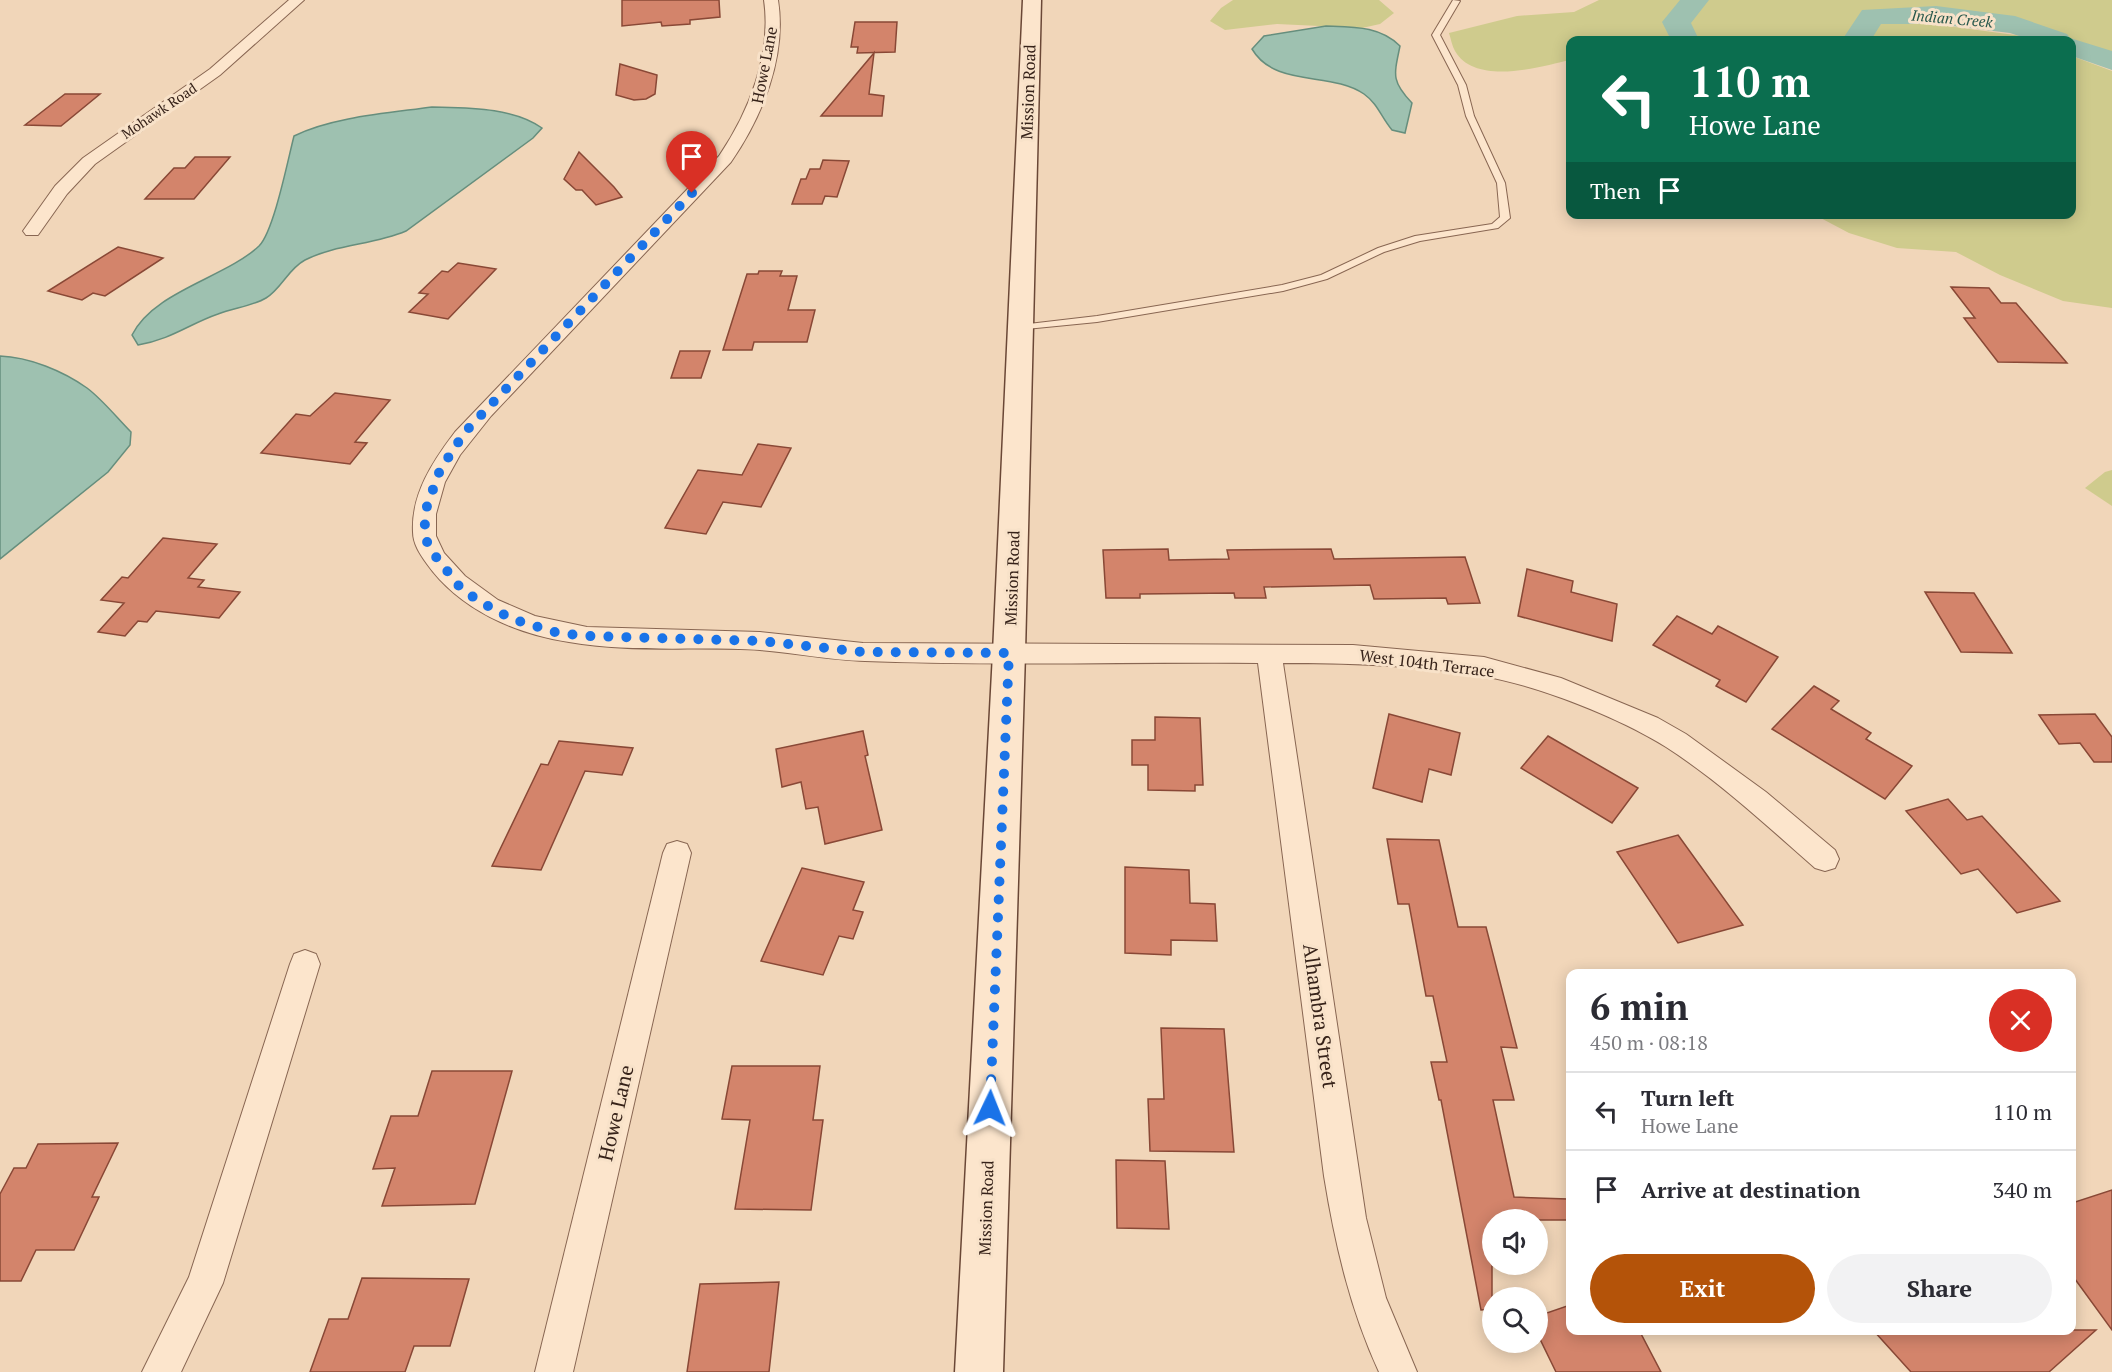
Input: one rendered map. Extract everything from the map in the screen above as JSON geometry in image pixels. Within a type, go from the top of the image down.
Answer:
[{"type":"main road","name":"Mission Road","points":[[979,1372],[1009,653],[1032,0]]},
{"type":"street","name":"Mohawk Road","points":[[32,231],[61,190],[89,161],[130,129],[208,77],[297,0]]},
{"type":"street","name":"Howe Lane","points":[[771,0],[774,13],[762,88],[746,129],[725,159],[465,432],[440,470],[427,506],[424,532],[429,548],[459,586],[477,600],[512,619],[558,633],[760,641],[863,652],[1009,653]]},
{"type":"street","name":"West 104th Terrace","points":[[1009,653],[1353,654],[1447,662],[1520,675],[1617,709],[1677,741],[1756,800],[1825,859]]},
{"type":"street","name":"Alhambra Street","points":[[1269,653],[1335,1124],[1359,1274],[1383,1345],[1398,1372]]},
{"type":"street","name":"Howe Lane","points":[[554,1372],[677,854]]},
{"type":"street","points":[[161,1372],[205,1282],[305,964]]},
{"type":"lane","points":[[1020,328],[1097,319],[1283,288],[1324,277],[1381,250],[1418,238],[1495,226],[1505,218],[1501,183],[1470,117],[1462,85],[1436,35],[1456,2]]},
{"type":"shaded area","points":[[1233,0],[1379,0],[1394,13],[1380,24],[1362,28],[1277,24],[1225,30],[1210,21],[1221,8]]},
{"type":"shaded area","points":[[1599,0],[2112,0],[2112,61],[2076,48],[2076,36],[2047,36],[1995,21],[1940,15],[1918,15],[1933,24],[2022,36],[1566,36],[1566,61],[1526,69],[1492,71],[1464,62],[1455,51],[1449,33],[1517,16],[1574,12]]},
{"type":"shaded area","points":[[1326,26],[1356,27],[1375,31],[1392,39],[1400,46],[1396,64],[1397,83],[1412,103],[1405,133],[1392,130],[1376,106],[1364,94],[1351,87],[1275,69],[1262,61],[1252,49],[1264,36]]},
{"type":"shaded area","points":[[2076,58],[2112,71],[2112,308],[2063,301],[2000,275],[1956,252],[1897,248],[1849,233],[1823,219],[2076,219]]},
{"type":"shaded area","points":[[432,107],[503,112],[530,121],[542,128],[533,138],[406,231],[342,247],[305,260],[294,268],[272,294],[261,301],[224,312],[161,339],[138,345],[132,335],[142,320],[156,307],[245,257],[265,238],[275,211],[294,136],[343,120]]},
{"type":"shaded area","points":[[0,356],[34,362],[78,382],[99,398],[131,432],[130,445],[108,472],[0,559]]},
{"type":"shaded area","points":[[2112,470],[2112,506],[2085,488],[2105,472]]},
{"type":"building","points":[[622,0],[719,0],[720,17],[690,20],[690,24],[662,26],[661,22],[622,26]]},
{"type":"building","points":[[855,22],[897,22],[895,52],[857,53],[858,47],[851,47]]},
{"type":"building","points":[[874,53],[869,94],[884,96],[882,116],[821,116]]},
{"type":"building","points":[[620,64],[657,75],[655,94],[646,99],[634,100],[616,95]]},
{"type":"building","points":[[65,94],[100,94],[61,126],[25,125]]},
{"type":"building","points":[[579,152],[622,197],[596,205],[582,190],[576,190],[564,179]]},
{"type":"building","points":[[195,157],[230,157],[194,199],[145,199],[174,168],[185,168]]},
{"type":"building","points":[[823,160],[849,161],[837,197],[825,196],[822,204],[792,204],[801,179],[806,179],[810,169],[820,169]]},
{"type":"building","points":[[118,247],[163,258],[105,296],[93,293],[82,300],[48,291]]},
{"type":"building","points":[[458,263],[496,269],[448,319],[409,312],[428,294],[419,293],[442,271],[448,272]]},
{"type":"building","points":[[759,271],[782,271],[780,276],[797,276],[788,310],[815,310],[807,342],[754,342],[752,350],[723,350],[747,274],[758,274]]},
{"type":"building","points":[[1951,287],[1989,288],[2001,303],[2016,303],[2067,363],[1998,362],[1964,318],[1975,318]]},
{"type":"building","points":[[680,351],[710,351],[701,378],[671,378]]},
{"type":"building","points":[[335,393],[390,400],[355,442],[367,443],[350,464],[261,453],[296,414],[310,416]]},
{"type":"building","points":[[758,444],[791,448],[761,507],[723,502],[706,534],[665,528],[698,470],[742,475]]},
{"type":"building","points":[[163,538],[217,544],[188,578],[204,580],[198,587],[240,592],[219,618],[156,611],[147,622],[138,621],[125,636],[98,632],[124,603],[101,600],[122,577],[128,578]]},
{"type":"building","points":[[1168,549],[1169,560],[1229,559],[1227,550],[1331,549],[1334,559],[1465,557],[1480,603],[1448,604],[1446,598],[1374,599],[1370,585],[1264,587],[1266,598],[1235,598],[1234,593],[1140,594],[1140,598],[1106,598],[1103,550]]},
{"type":"building","points":[[1527,569],[1573,581],[1571,592],[1617,604],[1612,641],[1518,616]]},
{"type":"building","points":[[1925,592],[1974,593],[2012,653],[1961,652]]},
{"type":"building","points":[[1677,616],[1712,634],[1718,626],[1778,657],[1746,702],[1716,686],[1720,680],[1653,645]]},
{"type":"building","points":[[1814,686],[1839,701],[1831,709],[1871,733],[1866,739],[1912,766],[1885,799],[1772,729]]},
{"type":"building","points":[[1389,714],[1460,733],[1451,775],[1429,769],[1422,802],[1373,788]]},
{"type":"building","points":[[2095,714],[2112,737],[2112,762],[2094,762],[2080,743],[2059,744],[2039,715]]},
{"type":"building","points":[[1155,717],[1200,718],[1203,785],[1195,785],[1195,791],[1148,790],[1148,765],[1132,765],[1132,740],[1155,740]]},
{"type":"building","points":[[863,731],[868,755],[865,756],[882,830],[825,844],[818,807],[806,809],[801,782],[782,787],[776,749]]},
{"type":"building","points":[[1548,736],[1638,788],[1612,823],[1521,768]]},
{"type":"building","points":[[559,741],[633,748],[622,775],[585,771],[541,870],[492,866],[541,764],[548,765]]},
{"type":"building","points":[[1948,799],[1967,820],[1982,816],[2060,901],[2017,913],[1978,869],[1961,874],[1906,811]]},
{"type":"building","points":[[1678,835],[1743,925],[1678,943],[1617,852]]},
{"type":"building","points":[[1387,839],[1439,840],[1458,927],[1486,927],[1517,1048],[1501,1047],[1514,1100],[1493,1100],[1514,1197],[1566,1199],[1566,1220],[1548,1220],[1548,1209],[1482,1209],[1482,1275],[1492,1275],[1492,1287],[1482,1287],[1482,1310],[1441,1100],[1439,1100],[1431,1062],[1447,1062],[1433,996],[1426,996],[1409,904],[1398,904]]},
{"type":"building","points":[[1125,867],[1189,870],[1190,903],[1215,904],[1217,941],[1171,940],[1171,955],[1125,953]]},
{"type":"building","points":[[802,868],[864,882],[853,910],[863,912],[853,939],[839,936],[823,975],[761,961]]},
{"type":"building","points":[[1161,1028],[1224,1029],[1234,1152],[1150,1151],[1148,1099],[1164,1099]]},
{"type":"building","points":[[732,1066],[820,1066],[813,1120],[823,1120],[811,1210],[735,1209],[750,1120],[722,1119]]},
{"type":"building","points":[[432,1071],[512,1071],[475,1204],[382,1206],[395,1168],[373,1169],[391,1116],[418,1116]]},
{"type":"building","points":[[118,1143],[92,1197],[99,1197],[74,1250],[36,1250],[21,1281],[0,1281],[0,1194],[14,1168],[26,1168],[38,1144]]},
{"type":"building","points":[[1116,1160],[1165,1161],[1169,1229],[1117,1228]]},
{"type":"building","points":[[2112,1190],[2112,1330],[2076,1280],[2076,1202]]},
{"type":"building","points":[[362,1278],[469,1279],[450,1346],[414,1346],[405,1372],[310,1372],[329,1319],[348,1319]]},
{"type":"building","points":[[779,1282],[769,1372],[687,1372],[700,1284]]},
{"type":"building","points":[[1566,1306],[1566,1335],[1642,1335],[1661,1372],[1556,1372],[1547,1353],[1548,1313]]},
{"type":"building","points":[[2076,1330],[2096,1330],[2049,1372],[1911,1372],[1878,1335],[2076,1335]]},
{"type":"waterway","name":"Indian Creek","points":[[1683,36],[1676,22],[1695,0]]},
{"type":"waterway","name":"Indian Creek","points":[[1860,36],[1872,16],[1936,15],[2015,25],[2046,36]]},
{"type":"waterway","name":"Indian Creek","points":[[2076,48],[2112,61]]},
{"type":"route","points":[[692,193],[465,432],[440,470],[427,506],[424,532],[429,548],[459,586],[477,600],[512,619],[558,633],[587,636],[760,641],[863,652],[1009,653],[990,1108]]}]
